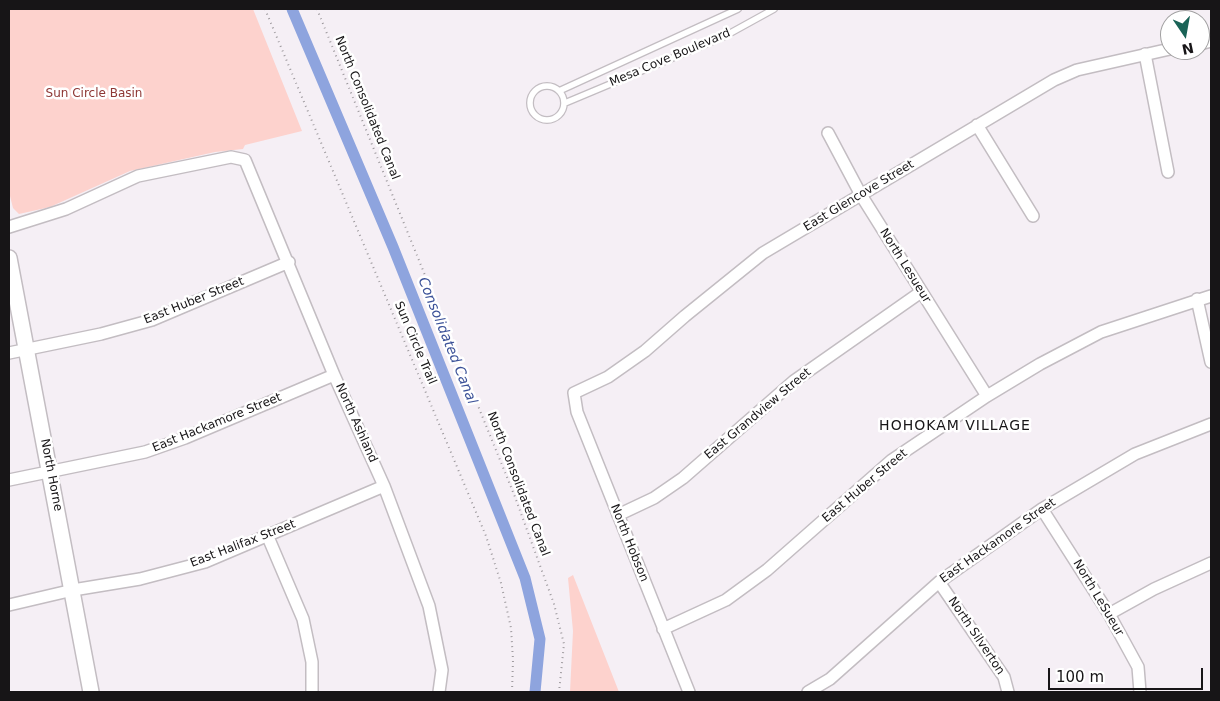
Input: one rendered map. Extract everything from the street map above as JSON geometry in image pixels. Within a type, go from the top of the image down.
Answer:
[{"type":"street","name":"East Glencove Street","points":[[574,393],[608,377],[645,351],[763,253],[1054,80],[1077,70],[1160,51]]},
{"type":"street","points":[[1145,54],[1168,172]]},
{"type":"street","points":[[977,125],[1033,216]]},
{"type":"street","name":"North Lesueur","points":[[828,133],[861,195],[987,396]]},
{"type":"street","name":"North Ashland","points":[[9,227],[66,210],[138,176],[232,157],[245,160],[334,375],[384,486],[429,606],[442,670],[439,692]]},
{"type":"street","name":"North Horne","points":[[9,258],[92,692]]},
{"type":"street","name":"East Huber Street","points":[[9,353],[102,334],[152,320],[288,262]]},
{"type":"street","name":"East Grandview Street","points":[[618,515],[654,498],[683,478],[794,381],[921,292]]},
{"type":"street","name":"East Huber Street","points":[[663,629],[726,600],[767,570],[892,460],[987,396],[1040,364],[1101,332],[1197,299],[1211,296]]},
{"type":"street","points":[[1197,299],[1211,362]]},
{"type":"street","name":"East Hackamore Street","points":[[9,480],[145,452],[185,438],[334,375]]},
{"type":"street","name":"North Hobson","points":[[574,393],[577,412],[689,692]]},
{"type":"street","name":"East Hackamore Street","points":[[808,692],[830,679],[939,582],[1042,509],[1135,454],[1211,424]]},
{"type":"street","name":"East Halifax Street","points":[[9,605],[73,590],[140,579],[205,562],[268,537],[384,486]]},
{"type":"street","name":"North LeSueur","points":[[1042,509],[1109,614],[1138,666],[1140,692]]},
{"type":"street","points":[[268,537],[303,619],[312,662],[312,692]]},
{"type":"street","points":[[1109,614],[1154,589],[1211,563]]},
{"type":"street","name":"North Silverton","points":[[939,582],[1004,677],[1008,692]]},
{"type":"lane","name":"Mesa Cove Boulevard","points":[[560,91],[738,9]]},
{"type":"lane","name":"Mesa Cove Boulevard","points":[[565,103],[725,36],[774,9]]},
{"type":"lane","points":[[547,86],[560,91],[565,103],[561,114],[551,120],[540,118],[531,110],[530,98],[536,89],[547,86]]},
{"type":"path","name":"Sun Circle Trail","points":[[265,9],[486,536],[501,584],[511,628],[512,692]]},
{"type":"path","name":"North Consolidated Canal","points":[[317,9],[515,496],[554,604],[564,644],[559,692]]},
{"type":"green space","name":"Sun Circle Basin","points":[[9,9],[253,9],[302,131],[245,145],[243,149],[215,152],[130,171],[50,207],[19,214],[13,208],[9,192]]},
{"type":"green space","points":[[573,575],[619,692],[570,692],[573,631],[568,578]]},
{"type":"waterway","name":"Consolidated Canal","points":[[292,9],[393,247],[525,578],[540,639],[535,692]]},
{"type":"district","name":"HOHOKAM VILLAGE","points":[[955,426]]}]
